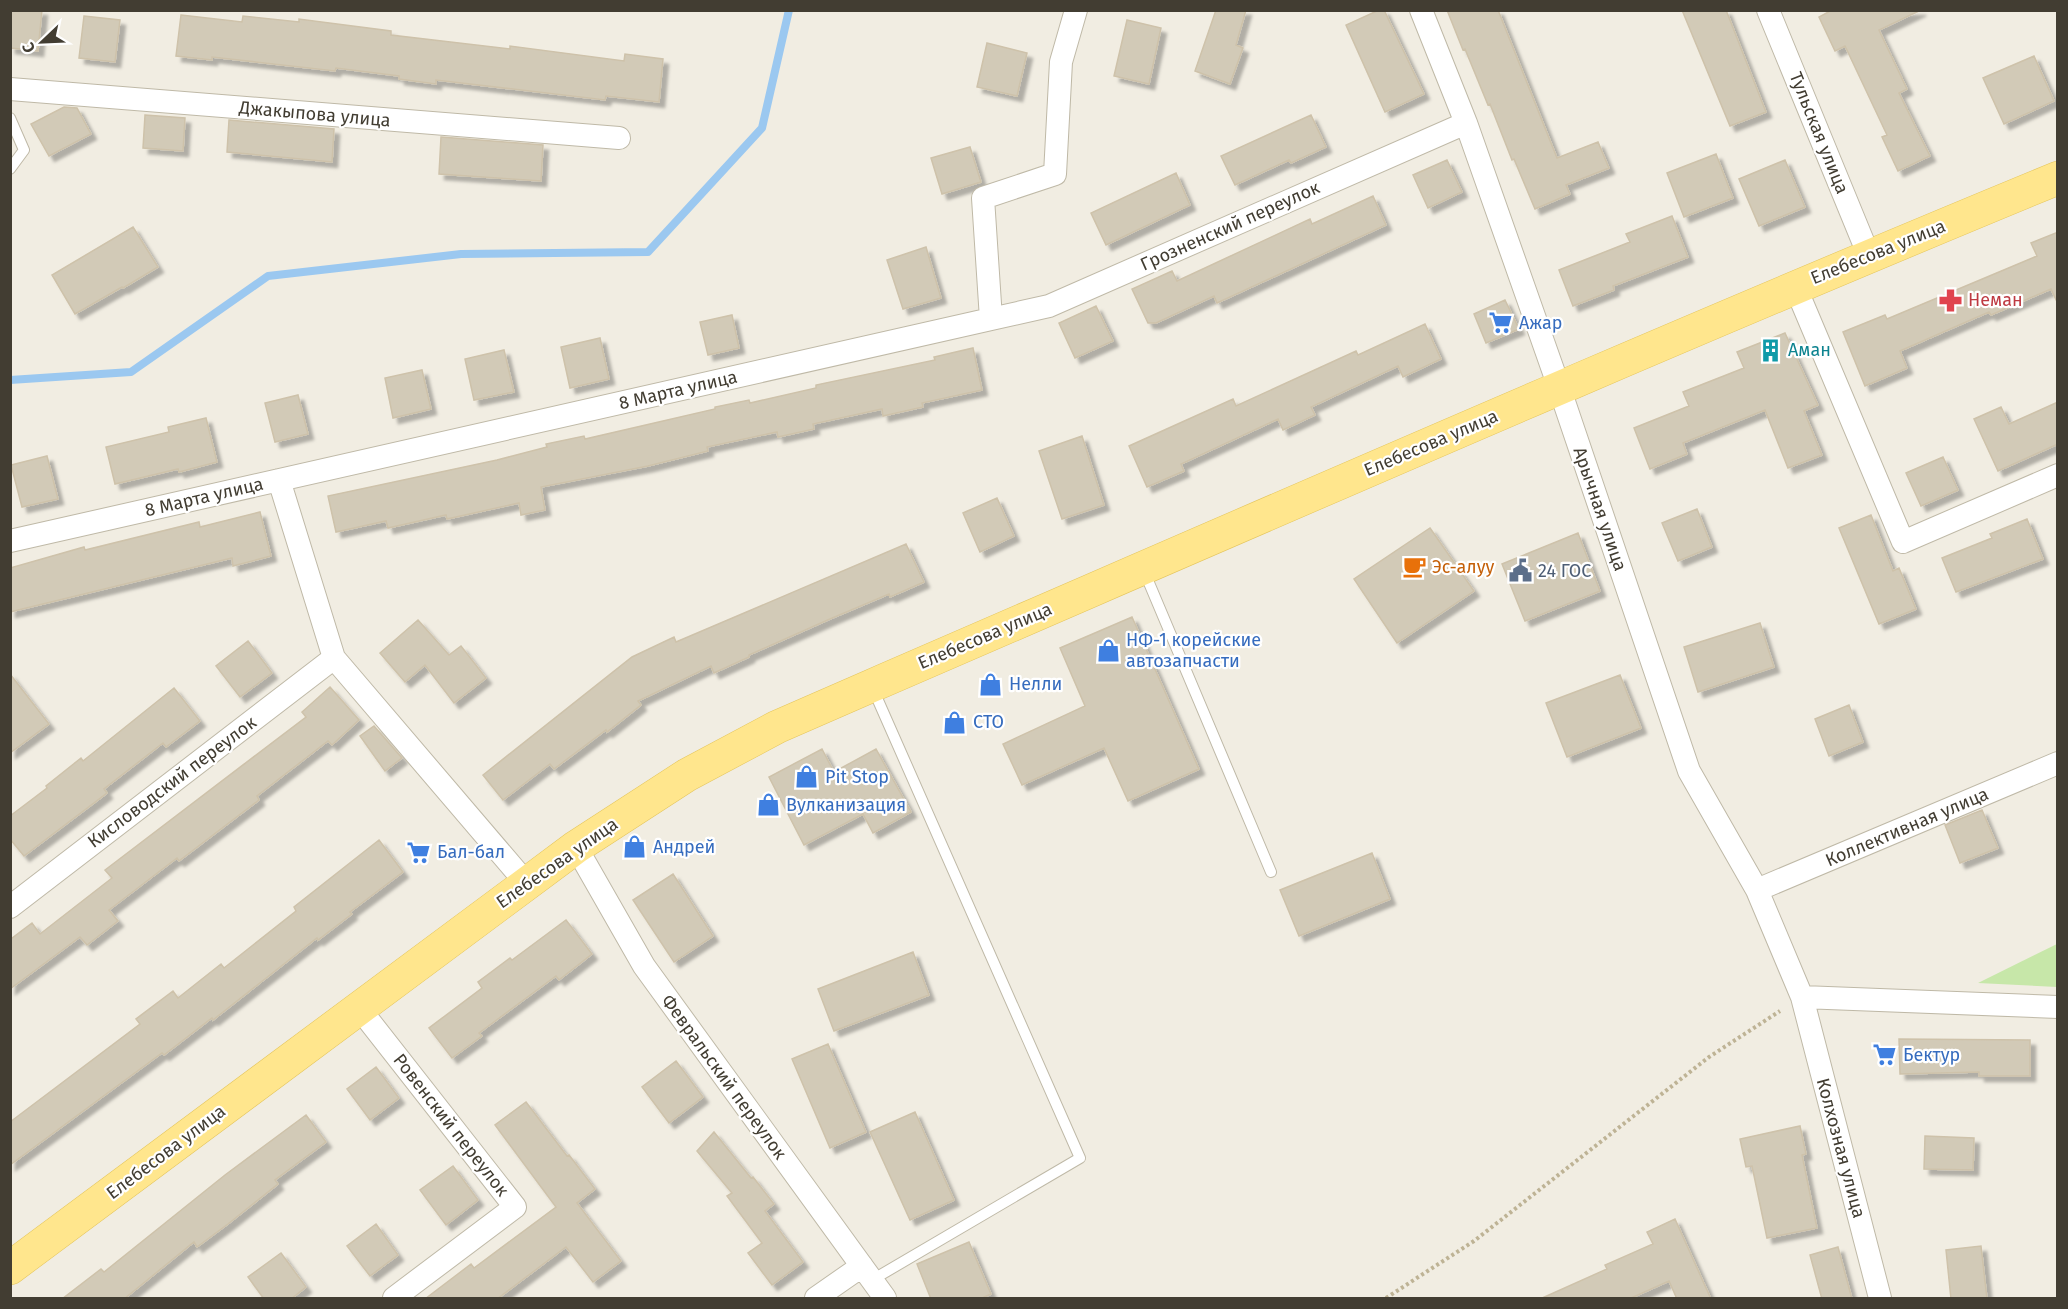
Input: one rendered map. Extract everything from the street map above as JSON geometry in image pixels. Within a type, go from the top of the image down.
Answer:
[{"type":"main road","name":"Елебесова улица","points":[[10,1268],[576,847],[687,775],[777,727],[1559,387],[1795,286],[2058,178]]},
{"type":"street","points":[[991,319],[982,198],[1055,174],[1061,62],[1076,10]]},
{"type":"street","name":"Арычная улица","points":[[1421,10],[1466,123],[1559,387],[1689,771],[1756,890],[1802,997]]},
{"type":"street","name":"Тульская улица","points":[[1768,10],[1869,256]]},
{"type":"street","name":"Джакыпова улица","points":[[10,89],[619,138]]},
{"type":"street","name":"Грозненский переулок","points":[[991,319],[1048,306],[1466,123]]},
{"type":"street","points":[[1795,286],[1903,542],[2058,475]]},
{"type":"street","name":"8 Марта улица","points":[[10,541],[991,319]]},
{"type":"street","points":[[279,480],[334,658],[527,884]]},
{"type":"street","name":"Кисловодский переулок","points":[[10,907],[334,658]]},
{"type":"street","name":"Коллективная улица","points":[[1756,890],[2058,763]]},
{"type":"street","name":"Февральский переулок","points":[[576,847],[644,966],[885,1299]]},
{"type":"street","points":[[1802,997],[2058,1007]]},
{"type":"street","name":"Колхозная улица","points":[[1802,997],[1880,1299]]},
{"type":"street","name":"Ровенский переулок","points":[[359,1008],[516,1207],[394,1299]]},
{"type":"street","points":[[816,1299],[867,1273]]},
{"type":"lane","points":[[10,118],[24,150],[10,169]]},
{"type":"lane","points":[[1143,568],[1271,872]]},
{"type":"lane","points":[[867,1273],[1080,1158],[871,686]]},
{"type":"path","points":[[1386,1299],[1474,1241],[1709,1057],[1802,997]]},
{"type":"green space","points":[[2057,944],[2057,987],[1978,983]]},
{"type":"building","points":[[10,10],[42,10],[38,51],[10,48]]},
{"type":"building","points":[[1216,10],[1246,10],[1236,45],[1243,48],[1230,84],[1195,71]]},
{"type":"building","points":[[1379,10],[1384,10],[1424,94],[1385,112],[1346,25]]},
{"type":"building","points":[[1447,10],[1498,10],[1557,158],[1598,142],[1609,168],[1566,185],[1570,194],[1535,209]]},
{"type":"building","points":[[1682,10],[1726,10],[1766,112],[1730,126]]},
{"type":"building","points":[[1832,10],[1921,10],[1879,30],[1907,89],[1899,93],[1930,156],[1898,171],[1882,137],[1887,135],[1845,46],[1835,51],[1819,17]]},
{"type":"building","points":[[181,15],[242,22],[243,16],[299,22],[299,19],[391,31],[391,35],[510,49],[510,46],[624,61],[625,54],[663,59],[659,102],[606,96],[605,100],[436,80],[436,84],[399,79],[399,76],[336,68],[335,71],[212,57],[212,60],[176,56]]},
{"type":"building","points":[[84,16],[120,20],[115,62],[79,58]]},
{"type":"building","points":[[1127,20],[1161,28],[1149,84],[1114,76]]},
{"type":"building","points":[[987,43],[1027,53],[1017,96],[977,87]]},
{"type":"building","points":[[2034,56],[2054,101],[2004,124],[1983,78]]},
{"type":"building","points":[[64,107],[77,108],[91,134],[49,156],[31,124]]},
{"type":"building","points":[[145,115],[185,118],[183,151],[143,148]]},
{"type":"building","points":[[1311,115],[1326,147],[1291,163],[1289,160],[1235,185],[1221,156]]},
{"type":"building","points":[[229,120],[334,129],[332,162],[227,152]]},
{"type":"building","points":[[441,137],[543,145],[541,181],[439,174]]},
{"type":"building","points":[[970,147],[981,182],[942,194],[931,158]]},
{"type":"building","points":[[1716,154],[1733,198],[1684,217],[1667,173]]},
{"type":"building","points":[[1447,160],[1462,192],[1428,208],[1413,175]]},
{"type":"building","points":[[1785,160],[1805,207],[1759,226],[1739,179]]},
{"type":"building","points":[[1176,173],[1190,205],[1106,245],[1091,213]]},
{"type":"building","points":[[1373,196],[1386,225],[1217,303],[1214,296],[1156,323],[1148,323],[1132,289],[1172,271],[1177,281],[1310,219],[1312,224]]},
{"type":"building","points":[[1672,216],[1688,257],[1613,286],[1614,290],[1573,306],[1559,270],[1630,242],[1626,234]]},
{"type":"building","points":[[133,227],[158,267],[75,314],[52,275]]},
{"type":"building","points":[[2058,232],[2058,304],[2051,289],[1991,315],[1989,312],[1900,351],[1907,368],[1865,386],[1843,332],[1885,315],[1887,319],[2037,256],[2031,243]]},
{"type":"building","points":[[926,247],[941,298],[903,309],[887,260]]},
{"type":"building","points":[[1505,300],[1519,329],[1486,343],[1474,314]]},
{"type":"building","points":[[1096,306],[1113,341],[1075,358],[1059,323]]},
{"type":"building","points":[[732,315],[739,348],[708,355],[700,322]]},
{"type":"building","points":[[1425,324],[1441,359],[1403,377],[1398,366],[1311,407],[1315,415],[1283,430],[1278,419],[1181,464],[1184,471],[1147,487],[1129,446],[1233,399],[1236,406],[1356,351],[1358,355]]},
{"type":"building","points":[[1785,333],[1818,405],[1804,411],[1822,455],[1788,468],[1765,410],[1683,443],[1687,454],[1650,469],[1634,428],[1689,406],[1683,392],[1744,368],[1737,352]]},
{"type":"building","points":[[600,338],[609,379],[570,388],[561,347]]},
{"type":"building","points":[[973,348],[982,390],[922,403],[923,407],[883,416],[882,409],[813,424],[814,429],[778,437],[777,432],[707,447],[708,451],[648,466],[541,487],[545,510],[521,515],[519,503],[447,519],[446,515],[388,528],[386,521],[336,532],[328,496],[497,460],[547,447],[546,444],[584,436],[585,439],[715,409],[715,407],[749,400],[750,403],[816,388],[816,385],[935,360],[934,357]]},
{"type":"building","points":[[504,350],[514,392],[474,400],[465,359]]},
{"type":"building","points":[[422,370],[431,409],[393,418],[385,378]]},
{"type":"building","points":[[298,395],[308,434],[275,442],[265,403]]},
{"type":"building","points":[[2058,402],[2058,444],[1998,471],[1974,419],[2001,407],[2009,424]]},
{"type":"building","points":[[206,418],[217,462],[115,484],[106,447],[169,432],[168,427]]},
{"type":"building","points":[[1082,436],[1104,505],[1062,519],[1039,451]]},
{"type":"building","points":[[47,456],[58,499],[22,507],[11,465]]},
{"type":"building","points":[[1943,457],[1958,490],[1921,506],[1906,473]]},
{"type":"building","points":[[997,498],[1014,536],[980,552],[963,513]]},
{"type":"building","points":[[1697,509],[1712,547],[1678,561],[1662,523]]},
{"type":"building","points":[[260,512],[271,556],[233,566],[232,558],[10,612],[10,568],[84,547],[85,550],[199,522],[200,527]]},
{"type":"building","points":[[1871,515],[1893,571],[1899,568],[1916,609],[1879,624],[1839,528]]},
{"type":"building","points":[[2027,519],[2043,559],[1956,592],[1942,558],[1992,538],[1990,534]]},
{"type":"building","points":[[1430,528],[1474,591],[1397,643],[1354,579]]},
{"type":"building","points":[[1578,533],[1600,591],[1525,621],[1502,564]]},
{"type":"building","points":[[906,544],[924,582],[830,619],[714,673],[711,666],[638,701],[641,705],[607,732],[606,730],[554,769],[550,764],[503,800],[483,775],[632,657],[674,637],[676,642]]},
{"type":"building","points":[[1132,617],[1199,769],[1128,801],[1104,748],[1022,785],[1003,744],[1085,706],[1060,648]]},
{"type":"building","points":[[418,620],[449,655],[461,646],[486,678],[454,703],[425,665],[405,682],[380,653]]},
{"type":"building","points":[[1760,623],[1774,667],[1698,692],[1684,647]]},
{"type":"building","points":[[248,641],[272,673],[240,697],[216,666]]},
{"type":"building","points":[[10,674],[49,724],[10,753]]},
{"type":"building","points":[[1620,675],[1641,728],[1567,757],[1546,703]]},
{"type":"building","points":[[330,687],[359,720],[332,745],[328,741],[257,796],[259,800],[179,861],[177,858],[109,910],[118,921],[87,945],[80,937],[10,989],[11,939],[32,923],[40,934],[112,878],[105,870],[306,717],[302,712]]},
{"type":"building","points":[[174,688],[200,721],[166,747],[163,743],[104,789],[107,793],[24,856],[10,839],[10,816],[81,758],[83,761]]},
{"type":"building","points":[[1849,705],[1863,742],[1829,756],[1815,719]]},
{"type":"building","points":[[374,726],[402,758],[385,771],[360,736]]},
{"type":"building","points":[[822,749],[834,772],[876,749],[911,812],[873,833],[863,814],[804,845],[769,777]]},
{"type":"building","points":[[1982,810],[1998,848],[1960,863],[1945,825]]},
{"type":"building","points":[[379,840],[403,872],[213,1020],[212,1018],[164,1055],[162,1053],[10,1165],[10,1122],[140,1024],[136,1019],[173,991],[178,998],[221,964],[224,968],[296,911],[294,907]]},
{"type":"building","points":[[1372,853],[1390,899],[1299,936],[1280,890]]},
{"type":"building","points":[[673,874],[713,936],[674,962],[633,900]]},
{"type":"building","points":[[566,920],[592,954],[559,980],[556,976],[479,1033],[482,1036],[452,1058],[429,1028],[482,988],[478,982]]},
{"type":"building","points":[[913,952],[929,995],[834,1031],[818,989]]},
{"type":"building","points":[[1899,1039],[2030,1040],[2030,1076],[1979,1076],[1979,1072],[1900,1074]]},
{"type":"building","points":[[828,1044],[866,1132],[830,1148],[792,1059]]},
{"type":"building","points":[[676,1061],[703,1097],[669,1123],[642,1087]]},
{"type":"building","points":[[376,1067],[399,1098],[370,1120],[347,1089]]},
{"type":"building","points":[[526,1102],[595,1189],[577,1203],[621,1261],[593,1282],[566,1247],[497,1299],[425,1299],[471,1264],[474,1268],[556,1207],[495,1125]]},
{"type":"building","points":[[915,1112],[954,1200],[910,1220],[870,1132]]},
{"type":"building","points":[[306,1115],[326,1142],[275,1180],[278,1184],[228,1224],[197,1247],[194,1242],[124,1299],[62,1299],[101,1269],[104,1272],[225,1175]]},
{"type":"building","points":[[1800,1126],[1806,1154],[1802,1155],[1817,1228],[1767,1238],[1752,1166],[1746,1167],[1740,1139]]},
{"type":"building","points":[[714,1132],[774,1204],[765,1211],[803,1262],[772,1285],[748,1253],[762,1243],[727,1196],[732,1193],[697,1151]]},
{"type":"building","points":[[1925,1136],[1974,1138],[1973,1170],[1924,1169]]},
{"type":"building","points":[[453,1166],[478,1200],[446,1225],[420,1190]]},
{"type":"building","points":[[1675,1219],[1711,1299],[1677,1299],[1669,1281],[1629,1299],[1540,1299],[1607,1269],[1605,1265],[1653,1244],[1647,1232]]},
{"type":"building","points":[[376,1224],[398,1255],[370,1276],[347,1246]]},
{"type":"building","points":[[969,1242],[991,1294],[980,1299],[931,1299],[917,1264]]},
{"type":"building","points":[[1981,1246],[1987,1299],[1951,1299],[1946,1250]]},
{"type":"building","points":[[1838,1247],[1852,1299],[1822,1299],[1810,1255]]},
{"type":"building","points":[[281,1253],[306,1287],[291,1299],[264,1299],[248,1277]]},
{"type":"waterway","points":[[10,380],[131,372],[268,276],[461,254],[648,252],[762,128],[789,10]]},
{"type":"place","name":"Неман","points":[[1950,300]]},
{"type":"place","name":"Ажар","points":[[1501,323]]},
{"type":"place","name":"Аман","points":[[1770,350]]},
{"type":"place","name":"Эс-алуу","points":[[1414,567]]},
{"type":"place","name":"24 ГОС","points":[[1520,571]]},
{"type":"place","name":"НФ-1 корейские автозапчасти","points":[[1108,650]]},
{"type":"place","name":"Нелли","points":[[991,684]]},
{"type":"place","name":"СТО","points":[[955,722]]},
{"type":"place","name":"Pit Stop","points":[[807,777]]},
{"type":"place","name":"Вулканизация","points":[[768,805]]},
{"type":"place","name":"Андрей","points":[[635,847]]},
{"type":"place","name":"Бал-бал","points":[[419,852]]},
{"type":"place","name":"Бектур","points":[[1885,1055]]}]
